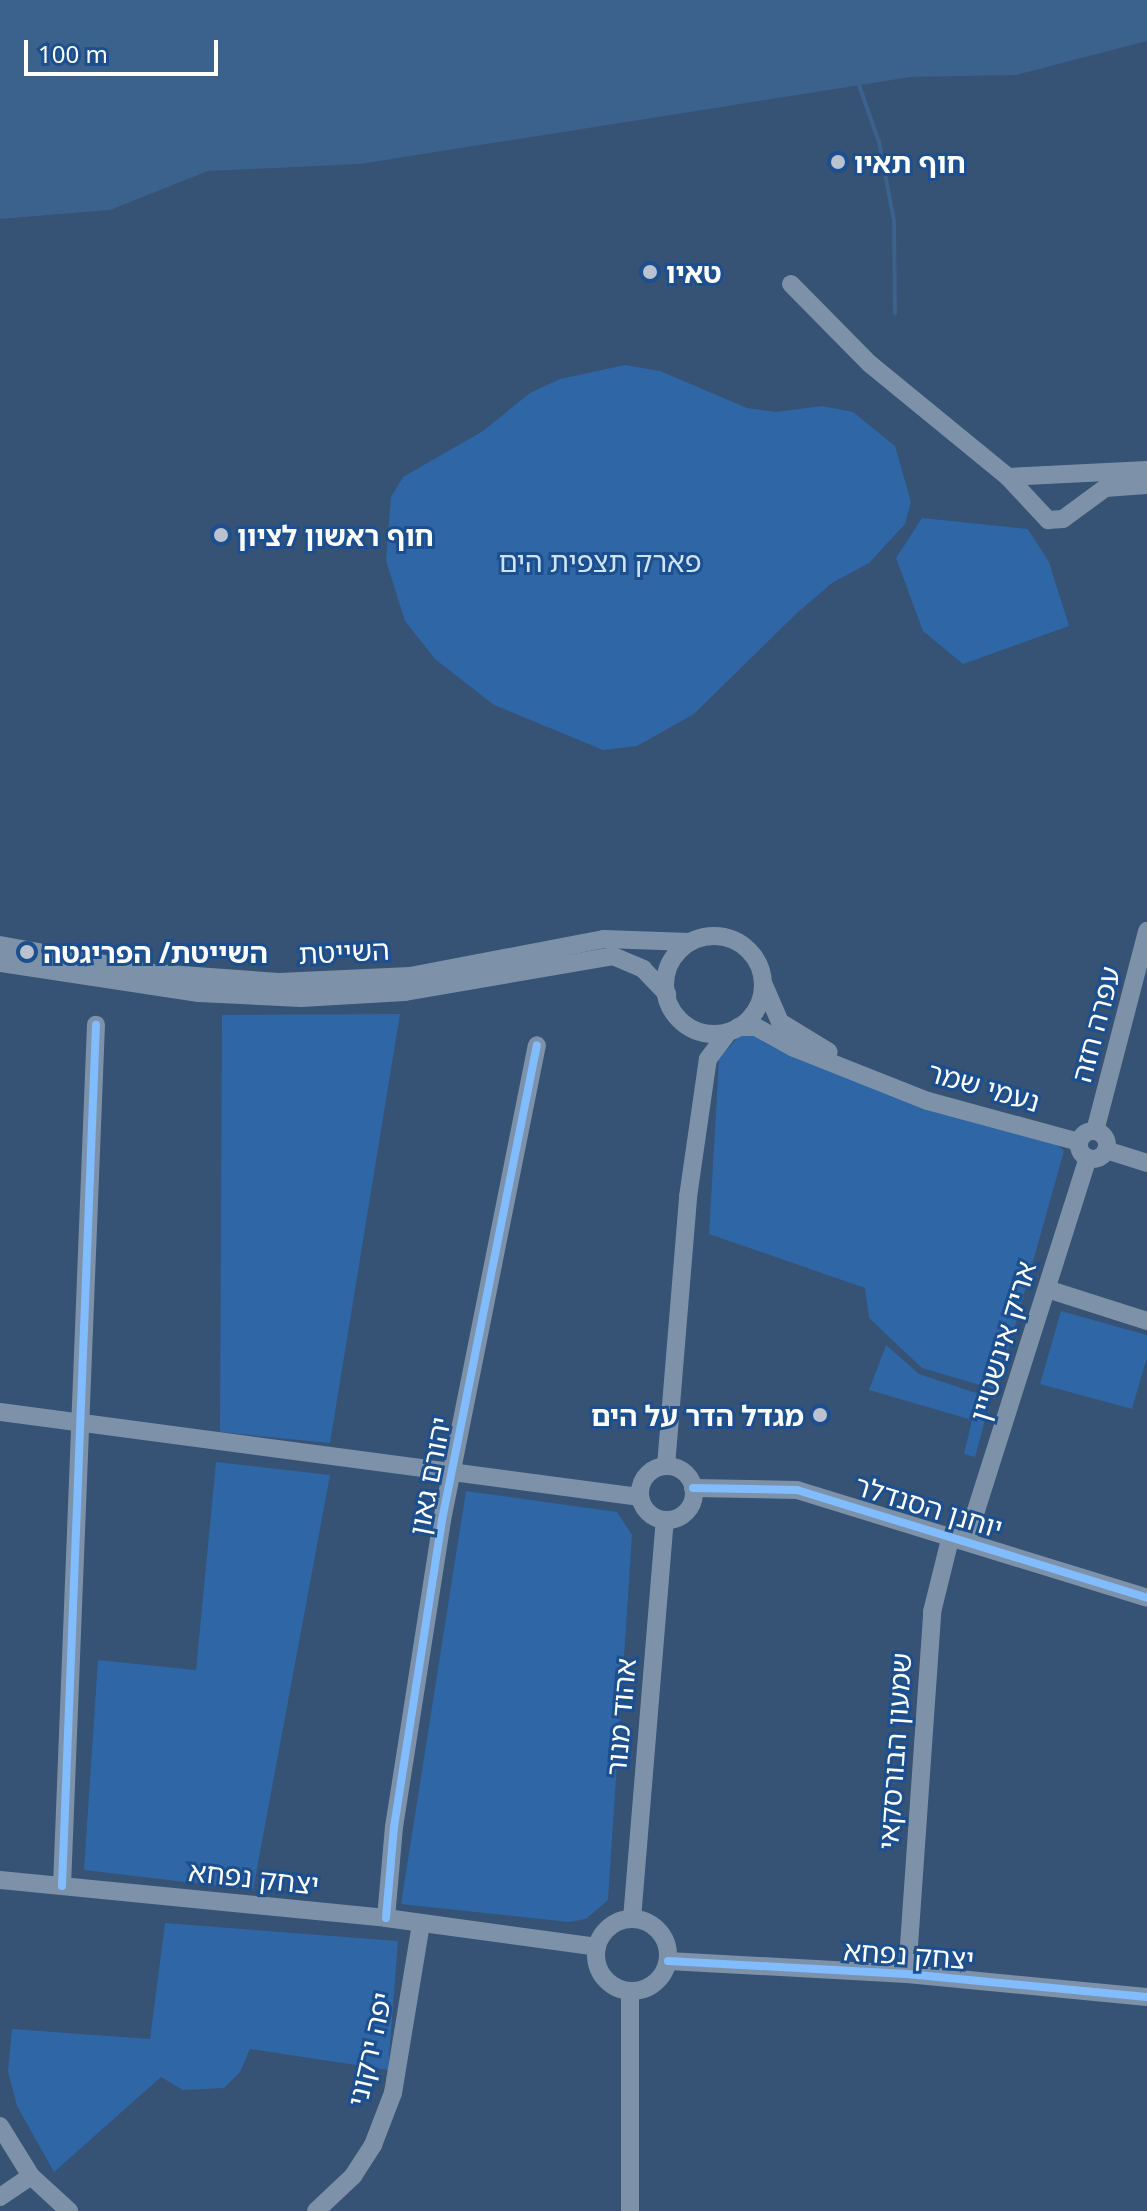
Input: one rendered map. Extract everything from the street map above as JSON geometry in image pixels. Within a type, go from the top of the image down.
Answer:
[{"type":"street","points":[[791,284],[870,364],[1008,477],[1035,512],[1048,520],[1063,519],[1093,492],[1147,485]]},
{"type":"street","points":[[1008,477],[1147,470]]},
{"type":"street","points":[[1035,512],[1038,487],[1055,475]]},
{"type":"street","name":"עפרה חזה","points":[[1087,1144],[1147,931]]},
{"type":"street","points":[[666,1466],[688,1197],[706,1072],[715,1044],[757,1009],[763,984],[761,969],[743,945],[715,935],[690,942],[671,962],[667,994],[686,1025],[706,1072]]},
{"type":"street","name":"השייטת","points":[[0,945],[154,973],[279,982],[410,976],[604,939],[690,942]]},
{"type":"street","name":"השייטת","points":[[0,963],[199,993],[301,998],[405,992],[613,956],[643,969],[667,994]]},
{"type":"street","name":"נעמי שמר","points":[[763,984],[780,1022],[875,1081]]},
{"type":"street","points":[[62,1886],[96,1025]]},
{"type":"street","points":[[686,1025],[713,1034],[733,1030]]},
{"type":"street","name":"נעמי שמר","points":[[733,1030],[756,1027],[875,1081],[1087,1144]]},
{"type":"street","name":"יהורם גאון","points":[[386,1918],[394,1827],[452,1473],[537,1045]]},
{"type":"street","points":[[1087,1144],[1097,1158],[1106,1150],[1147,1163]]},
{"type":"street","name":"אריק אינשטיין","points":[[959,1537],[1047,1289],[1087,1144]]},
{"type":"street","points":[[1047,1289],[1147,1321]]},
{"type":"street","points":[[0,1412],[640,1497]]},
{"type":"street","points":[[0,1421],[80,1423]]},
{"type":"street","points":[[666,1466],[684,1472],[693,1488],[689,1508],[665,1520],[648,1513],[640,1497],[644,1478],[666,1466]]},
{"type":"street","name":"יוחנן הסנדלר","points":[[693,1488],[797,1490],[959,1537],[1147,1598]]},
{"type":"street","name":"אהוד מנור","points":[[632,1919],[665,1520]]},
{"type":"street","name":"שמעון הבורסקאי","points":[[907,1974],[932,1612],[959,1537]]},
{"type":"street","name":"יצחק נפחא","points":[[0,1880],[386,1918],[597,1947]]},
{"type":"street","points":[[632,1919],[644,1921],[663,1936],[668,1961],[654,1984],[630,1991],[608,1981],[596,1959],[597,1947],[612,1925],[632,1919]]},
{"type":"street","name":"יפה ירקוני","points":[[325,2209],[373,2145],[393,2093],[421,1924]]},
{"type":"street","name":"יצחק נפחא","points":[[668,1961],[907,1974],[1147,1997]]},
{"type":"street","points":[[630,1991],[630,2211]]},
{"type":"street","points":[[0,2126],[31,2176],[69,2211]]},
{"type":"street","points":[[0,2197],[31,2176]]},
{"type":"green space","name":"פארק תצפית הים","points":[[625,365],[660,371],[747,408],[776,412],[822,406],[853,412],[895,446],[911,502],[905,524],[869,563],[832,583],[797,613],[694,714],[637,746],[603,750],[494,705],[435,659],[405,621],[386,561],[391,497],[403,477],[483,431],[530,393],[560,379]]},
{"type":"green space","points":[[922,518],[1028,529],[1049,562],[1069,626],[963,664],[923,631],[896,558]]},
{"type":"green space","points":[[400,1014],[330,1443],[220,1432],[222,1015]]},
{"type":"green space","points":[[740,1035],[751,1035],[837,1072],[1057,1144],[1064,1151],[997,1390],[922,1368],[869,1318],[865,1288],[709,1234],[719,1059]]},
{"type":"green space","points":[[1061,1311],[1147,1335],[1147,1357],[1132,1409],[1040,1384]]},
{"type":"green space","points":[[886,1345],[919,1374],[982,1395],[988,1409],[975,1457],[964,1454],[972,1420],[869,1390]]},
{"type":"green space","points":[[216,1462],[330,1475],[253,1890],[84,1870],[98,1660],[196,1670]]},
{"type":"green space","points":[[466,1491],[617,1512],[632,1535],[608,1900],[586,1919],[569,1922],[401,1904]]},
{"type":"green space","points":[[165,1923],[398,1941],[388,2070],[250,2049],[240,2072],[224,2088],[183,2090],[161,2077],[54,2172],[17,2106],[8,2071],[12,2029],[150,2039]]},
{"type":"shaded area","points":[[0,0],[1147,0],[1147,41],[1016,75],[911,77],[360,164],[208,171],[110,210],[0,219]]},
{"type":"waterway","points":[[859,85],[879,142],[894,221],[895,313]]},
{"type":"cycle path","points":[[62,1886],[96,1025]]},
{"type":"cycle path","points":[[386,1918],[394,1827],[442,1520],[537,1045]]},
{"type":"cycle path","points":[[693,1488],[797,1490],[1147,1598]]},
{"type":"cycle path","points":[[668,1961],[907,1974],[1147,1997]]},
{"type":"place","name":"חוף תאיו","points":[[838,162]]},
{"type":"place","name":"טאיו","points":[[650,272]]},
{"type":"place","name":"חוף ראשון לציון","points":[[221,535]]},
{"type":"place","name":"השייטת/ הפריגטה","points":[[27,952]]},
{"type":"place","name":"מגדל הדר על הים","points":[[820,1415]]}]
